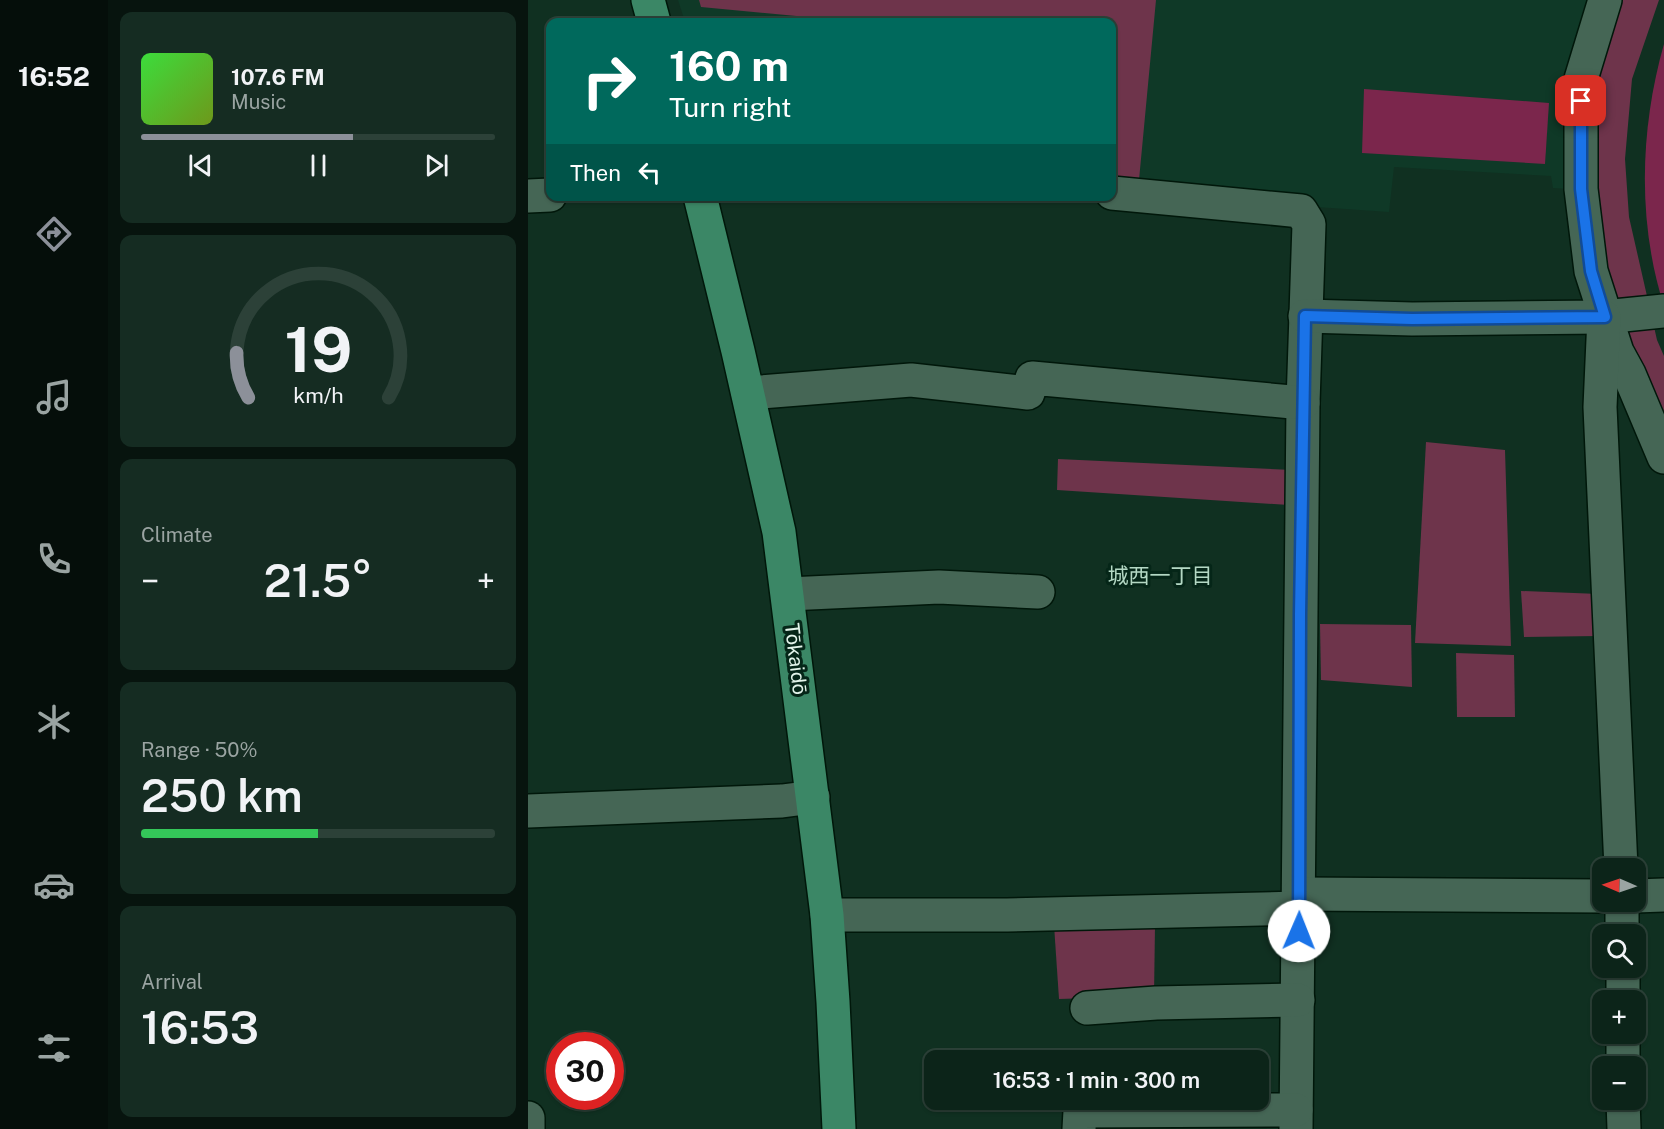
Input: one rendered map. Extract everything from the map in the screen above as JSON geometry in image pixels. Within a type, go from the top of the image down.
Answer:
[{"type":"main road","points":[[648,0],[653,18]]},
{"type":"main road","name":"Tōkaidō","points":[[701,201],[779,532],[827,915],[839,1129]]},
{"type":"street","points":[[1605,0],[1581,79],[1581,189],[1591,271],[1609,316],[1617,352],[1629,374],[1664,457]]},
{"type":"street","points":[[1079,1129],[1080,1111],[1296,1119],[1302,404],[1309,224],[1301,211],[1116,193]]},
{"type":"street","points":[[528,196],[546,195]]},
{"type":"street","points":[[1305,316],[1412,319],[1609,316],[1664,311]]},
{"type":"street","points":[[1609,316],[1600,406],[1621,858]]},
{"type":"street","points":[[748,393],[911,380],[1028,393],[1032,378],[1302,404]]},
{"type":"street","points":[[788,594],[939,587],[1038,592]]},
{"type":"street","points":[[528,811],[782,801],[813,796]]},
{"type":"street","points":[[1646,896],[1664,895]]},
{"type":"street","points":[[827,915],[1007,915],[1299,901],[1592,896]]},
{"type":"street","points":[[1087,1008],[1156,1003],[1298,1000]]},
{"type":"street","points":[[1623,1110],[1624,1129]]},
{"type":"street","points":[[528,1118],[528,1129]]},
{"type":"shaded area","points":[[678,0],[1597,0],[1557,115],[1568,126],[1569,189],[1553,188],[1551,176],[1394,167],[1389,212],[1116,193],[1116,18],[684,18]]},
{"type":"shaded area","points":[[699,0],[1156,0],[1139,180],[1116,177],[1116,18],[818,18],[701,7]]},
{"type":"shaded area","points":[[1618,0],[1659,0],[1632,79],[1625,159],[1629,217],[1657,340],[1664,356],[1664,435],[1625,342],[1597,228],[1598,57]]},
{"type":"shaded area","points":[[1664,44],[1664,306],[1649,241],[1645,175],[1650,109]]},
{"type":"shaded area","points":[[1364,89],[1549,103],[1545,164],[1362,153]]},
{"type":"shaded area","points":[[1426,442],[1505,450],[1511,646],[1415,643]]},
{"type":"shaded area","points":[[1058,459],[1292,470],[1289,505],[1057,490]]},
{"type":"shaded area","points":[[1521,591],[1599,594],[1599,636],[1524,637]]},
{"type":"shaded area","points":[[1320,624],[1411,625],[1412,687],[1321,680]]},
{"type":"shaded area","points":[[1456,653],[1514,655],[1515,717],[1457,717]]},
{"type":"shaded area","points":[[1054,925],[1155,925],[1154,996],[1059,999]]},
{"type":"district","name":"城西一丁目","points":[[1160,576]]},
{"type":"route","points":[[1299,931],[1302,404],[1305,316],[1412,319],[1605,317],[1591,271],[1581,189],[1581,101]]}]
